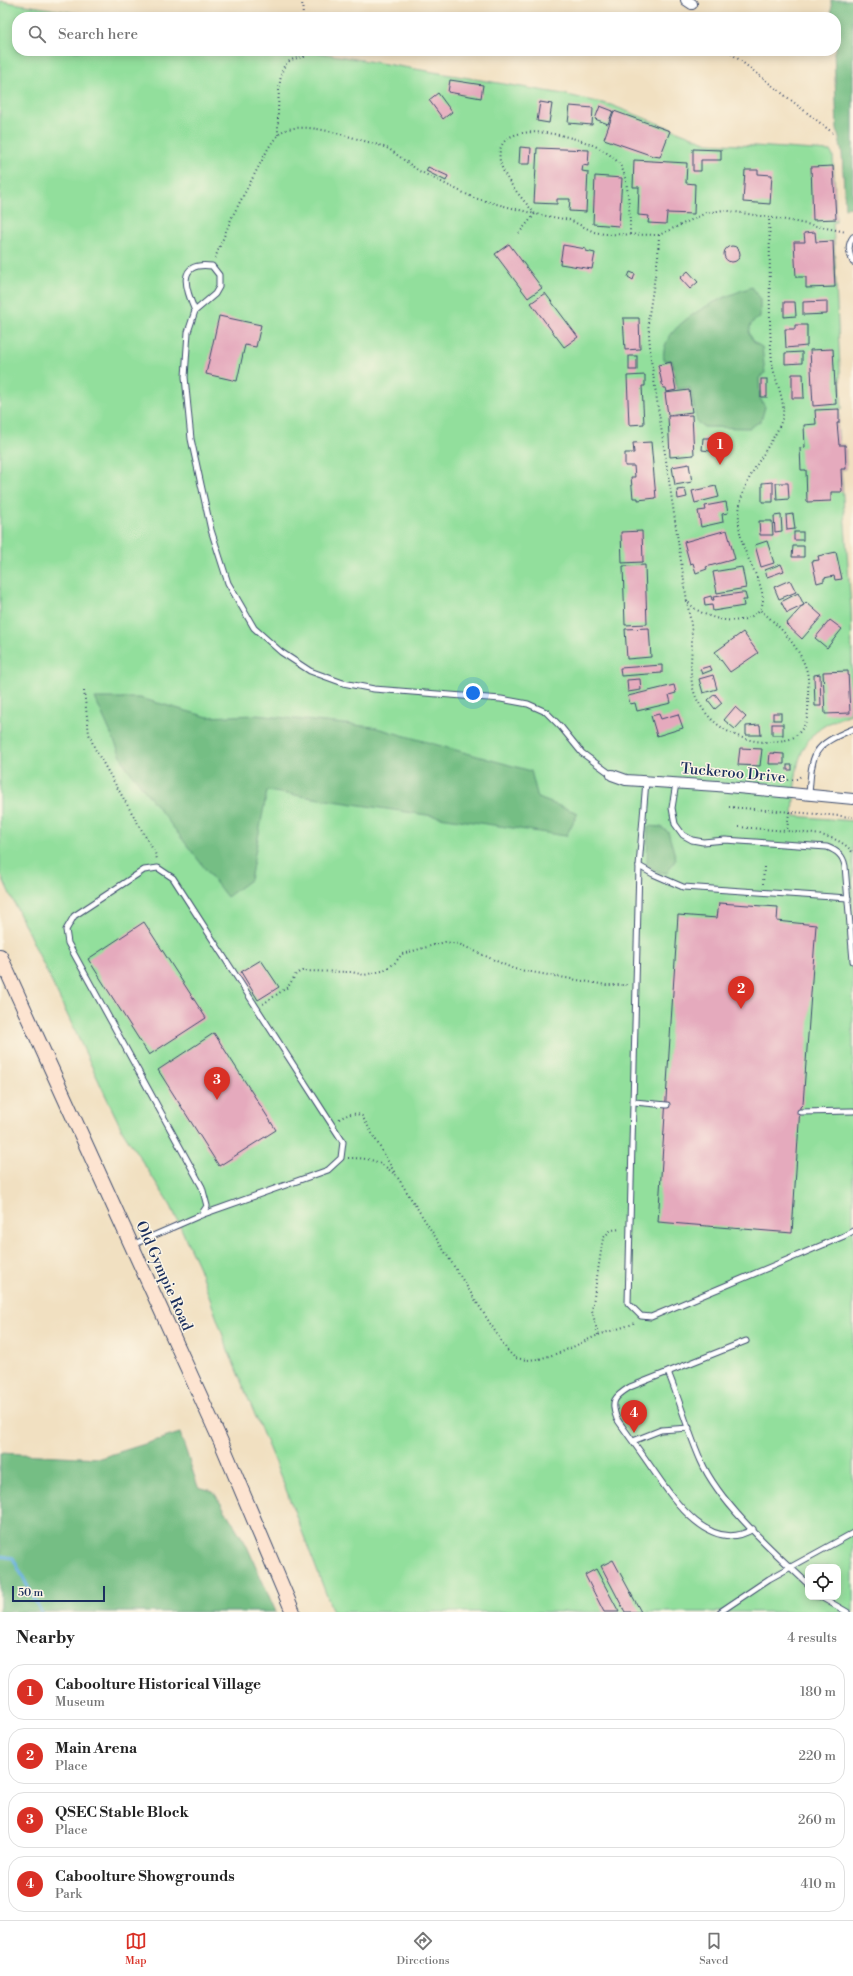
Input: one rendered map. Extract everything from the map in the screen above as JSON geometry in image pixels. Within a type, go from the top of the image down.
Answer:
[{"type":"main road","name":"Old Gympie Road","points":[[0,956],[222,1444],[293,1612]]},
{"type":"street","name":"Tuckeroo Drive","points":[[612,775],[626,780],[853,799]]},
{"type":"lane","points":[[853,237],[849,247],[853,262]]},
{"type":"lane","points":[[195,311],[185,283],[187,273],[193,267],[201,264],[212,266],[219,275],[219,287],[214,294],[195,311],[188,332],[185,378],[191,439],[211,530],[228,583],[254,628],[281,652],[304,667],[343,683],[374,689],[501,699],[528,704],[546,712],[561,727],[582,753],[612,775]]},
{"type":"lane","points":[[809,795],[811,772],[817,751],[828,740],[853,729]]},
{"type":"lane","points":[[646,781],[639,866],[635,984],[634,1102],[627,1294],[628,1302],[641,1316],[651,1317],[853,1231]]},
{"type":"lane","points":[[676,783],[672,808],[675,824],[683,836],[692,840],[703,842],[725,840],[827,847],[836,851],[844,859],[853,960]]},
{"type":"lane","points":[[639,866],[683,887],[848,898]]},
{"type":"lane","points":[[131,1245],[201,1215],[328,1170],[341,1158],[343,1142],[173,878],[158,868],[144,870],[74,916],[66,930],[68,943],[202,1187],[207,1206],[201,1215]]},
{"type":"lane","points":[[634,1102],[667,1105]]},
{"type":"lane","points":[[800,1112],[853,1111]]},
{"type":"lane","points":[[746,1341],[630,1387],[619,1394],[613,1401],[613,1409],[617,1419],[665,1488],[680,1506],[698,1523],[708,1530],[721,1534],[741,1534],[753,1529]]},
{"type":"lane","points":[[668,1372],[701,1462],[712,1480],[733,1509],[805,1581]]},
{"type":"lane","points":[[633,1441],[661,1430],[689,1428]]},
{"type":"lane","points":[[720,1612],[790,1567],[853,1533]]},
{"type":"lane","points":[[826,1600],[847,1612]]},
{"type":"path","points":[[302,0],[303,12]]},
{"type":"path","points":[[278,135],[277,100],[284,66],[293,58],[304,56]]},
{"type":"path","points":[[734,56],[833,133]]},
{"type":"path","points":[[212,266],[232,217],[269,147],[283,131],[297,127],[312,128],[379,145],[389,149],[420,172],[474,198],[535,214],[570,220],[594,232],[604,234],[660,235],[706,213],[723,210],[853,233]]},
{"type":"path","points":[[535,214],[504,172],[500,159],[502,146],[511,135],[525,132],[554,135],[591,144],[620,165],[624,176],[630,234]]},
{"type":"path","points":[[519,233],[535,214]]},
{"type":"path","points":[[687,601],[698,611],[716,618],[735,621],[750,618],[760,610],[764,602],[763,593],[745,552],[740,532],[739,515],[741,498],[751,475],[775,435],[783,416],[783,404],[772,363],[769,217]]},
{"type":"path","points":[[660,235],[648,321],[651,360],[692,636],[691,682],[699,703],[712,719],[731,734],[750,741],[771,742],[793,738],[804,727],[809,714],[807,672],[795,648],[774,621],[760,610]]},
{"type":"path","points":[[84,691],[89,734],[95,749],[155,853],[158,868]]},
{"type":"path","points":[[729,807],[853,817]]},
{"type":"path","points":[[787,831],[788,812]]},
{"type":"path","points":[[739,827],[787,831],[833,838],[846,844],[853,853]]},
{"type":"path","points":[[257,1008],[288,987],[296,974],[302,971],[352,972],[364,975],[382,971],[394,964],[402,954],[445,942],[459,944],[514,970],[606,985],[635,984]]},
{"type":"path","points":[[331,1123],[348,1114],[356,1113],[362,1116],[398,1178],[507,1350],[516,1358],[527,1360],[539,1359],[562,1352],[598,1335],[632,1324],[638,1312]]},
{"type":"path","points":[[341,1158],[364,1158],[375,1160],[386,1165],[398,1178]]},
{"type":"path","points":[[598,1335],[592,1310],[603,1238],[611,1230],[629,1230]]},
{"type":"green space","points":[[831,0],[853,0],[853,207],[845,208],[842,153],[837,129],[834,56],[841,56],[841,12],[832,12]]},
{"type":"green space","points":[[0,1],[69,12],[12,12],[12,56],[339,56],[563,94],[611,105],[708,143],[830,151],[833,156],[836,222],[833,222],[842,409],[839,409],[839,423],[837,423],[839,445],[845,445],[846,469],[841,469],[851,609],[853,713],[835,720],[821,728],[809,739],[803,749],[799,759],[795,782],[793,816],[853,821],[853,1612],[333,1612],[285,1487],[228,1350],[199,1268],[171,1206],[122,1130],[0,873]]},
{"type":"green space","points":[[752,287],[760,298],[760,318],[755,320],[752,324],[749,334],[755,343],[762,347],[765,373],[759,378],[760,398],[765,407],[761,421],[749,428],[704,427],[697,422],[690,388],[677,389],[672,361],[664,360],[665,347],[671,334],[695,313],[710,304]]},
{"type":"green space","points":[[95,698],[140,698],[208,717],[256,715],[373,727],[531,771],[538,798],[578,813],[566,836],[267,791],[250,880],[227,897],[125,765]]},
{"type":"green space","points":[[648,826],[661,827],[668,832],[676,859],[667,873],[658,872],[647,865]]},
{"type":"green space","points":[[180,1433],[198,1487],[213,1491],[246,1544],[276,1612],[0,1612],[0,1453],[100,1458]]},
{"type":"building","points":[[450,80],[483,85],[481,98],[448,92]]},
{"type":"building","points":[[438,93],[452,112],[443,119],[429,100]]},
{"type":"building","points":[[540,102],[552,104],[549,123],[537,121]]},
{"type":"building","points":[[570,106],[593,108],[592,125],[568,123]]},
{"type":"building","points":[[600,106],[613,111],[608,124],[595,119]]},
{"type":"building","points":[[614,111],[670,131],[660,157],[604,139]]},
{"type":"building","points":[[520,147],[531,148],[530,164],[519,164]]},
{"type":"building","points":[[537,148],[589,150],[588,166],[583,165],[582,171],[588,172],[586,212],[569,211],[570,199],[557,199],[557,204],[534,203]]},
{"type":"building","points":[[693,149],[721,150],[721,160],[701,160],[701,171],[693,171]]},
{"type":"building","points":[[634,160],[687,163],[686,183],[695,184],[694,214],[667,213],[666,224],[648,223],[649,216],[638,215],[639,187],[633,187]]},
{"type":"building","points":[[833,166],[836,219],[813,220],[811,167]]},
{"type":"building","points":[[428,167],[448,176],[446,181],[426,171]]},
{"type":"building","points":[[745,170],[758,170],[758,174],[772,175],[770,204],[743,202]]},
{"type":"building","points":[[595,176],[622,178],[619,226],[593,224]]},
{"type":"building","points":[[815,232],[816,242],[833,241],[835,287],[806,288],[806,277],[796,277],[794,242],[805,242],[804,233]]},
{"type":"building","points":[[509,244],[542,288],[528,298],[495,254]]},
{"type":"building","points":[[563,245],[586,249],[586,251],[595,253],[592,269],[560,264]]},
{"type":"building","points":[[732,246],[739,251],[740,254],[735,261],[732,262],[725,257],[724,254],[729,247]]},
{"type":"building","points":[[688,271],[698,282],[690,289],[680,278]]},
{"type":"building","points":[[630,272],[635,274],[633,280],[628,277]]},
{"type":"building","points":[[545,293],[578,337],[564,347],[531,303]]},
{"type":"building","points":[[827,301],[827,314],[803,315],[803,302]]},
{"type":"building","points":[[784,302],[795,302],[796,316],[784,317]]},
{"type":"building","points":[[219,316],[261,325],[256,347],[245,345],[237,381],[206,374]]},
{"type":"building","points":[[623,318],[639,318],[640,349],[625,350]]},
{"type":"building","points":[[795,325],[807,325],[807,346],[786,348],[785,329],[795,329]]},
{"type":"building","points":[[833,349],[836,404],[813,406],[810,350]]},
{"type":"building","points":[[802,352],[802,363],[785,364],[785,353]]},
{"type":"building","points":[[629,356],[637,356],[637,370],[629,370]]},
{"type":"building","points":[[671,362],[676,390],[667,392],[666,388],[663,388],[658,365]]},
{"type":"building","points":[[792,374],[803,374],[804,398],[792,398]]},
{"type":"building","points":[[645,375],[645,386],[642,386],[644,424],[629,425],[627,376]]},
{"type":"building","points":[[761,379],[767,379],[767,397],[761,397]]},
{"type":"building","points":[[689,390],[692,412],[668,415],[665,393]]},
{"type":"building","points":[[839,409],[839,423],[837,423],[839,445],[845,445],[846,469],[841,469],[842,492],[831,492],[831,501],[807,502],[806,470],[801,470],[800,448],[805,447],[804,425],[816,424],[815,410]]},
{"type":"building","points":[[692,415],[694,455],[670,457],[668,416]]},
{"type":"building","points":[[703,438],[728,438],[727,453],[702,450]]},
{"type":"building","points":[[651,442],[656,498],[638,500],[638,498],[633,498],[631,477],[635,477],[634,466],[625,466],[625,453],[634,453],[633,443]]},
{"type":"building","points":[[689,464],[692,482],[675,485],[672,467]]},
{"type":"building","points":[[773,482],[773,502],[762,502],[762,483]]},
{"type":"building","points":[[776,483],[788,483],[789,499],[777,500]]},
{"type":"building","points":[[716,486],[719,497],[695,503],[692,491]]},
{"type":"building","points":[[685,489],[687,497],[678,499],[677,490]]},
{"type":"building","points":[[726,502],[728,513],[722,514],[723,522],[701,527],[698,511],[706,510],[705,506]]},
{"type":"building","points":[[793,514],[795,529],[787,530],[786,515]]},
{"type":"building","points":[[781,515],[782,531],[775,532],[774,516]]},
{"type":"building","points":[[759,521],[772,521],[773,535],[760,535]]},
{"type":"building","points":[[727,530],[735,559],[706,567],[707,569],[696,573],[693,563],[690,564],[684,542]]},
{"type":"building","points":[[642,531],[643,562],[622,563],[621,532]]},
{"type":"building","points":[[794,532],[803,532],[803,540],[794,540]]},
{"type":"building","points":[[767,541],[774,563],[761,567],[755,545]]},
{"type":"building","points":[[793,546],[804,546],[804,557],[792,557]]},
{"type":"building","points":[[836,552],[842,579],[835,580],[834,576],[824,578],[824,581],[817,583],[812,561],[819,560],[818,556]]},
{"type":"building","points":[[781,564],[784,571],[767,577],[765,570]]},
{"type":"building","points":[[645,565],[647,624],[625,625],[623,566]]},
{"type":"building","points":[[742,567],[746,588],[717,593],[713,572]]},
{"type":"building","points":[[790,580],[796,592],[779,599],[774,587]]},
{"type":"building","points":[[745,593],[747,600],[743,600],[744,606],[713,611],[712,605],[705,606],[704,598],[711,596],[712,600],[714,600],[713,597]]},
{"type":"building","points":[[798,593],[804,605],[787,613],[781,602]]},
{"type":"building","points":[[806,602],[822,616],[802,639],[786,624]]},
{"type":"building","points":[[830,620],[842,629],[827,648],[815,638]]},
{"type":"building","points":[[649,628],[651,657],[627,659],[625,629]]},
{"type":"building","points":[[743,632],[758,653],[730,672],[715,652]]},
{"type":"building","points":[[662,665],[662,673],[621,676],[620,668]]},
{"type":"building","points":[[710,666],[712,670],[702,674],[700,669]]},
{"type":"building","points":[[848,671],[850,713],[825,714],[823,672]]},
{"type":"building","points":[[820,674],[821,706],[815,706],[814,675]]},
{"type":"building","points":[[713,675],[717,689],[703,693],[699,679]]},
{"type":"building","points":[[640,679],[641,690],[628,692],[627,680]]},
{"type":"building","points":[[674,685],[676,693],[669,695],[671,703],[637,711],[635,703],[630,704],[628,696]]},
{"type":"building","points":[[715,694],[722,703],[715,709],[708,700]]},
{"type":"building","points":[[735,707],[746,717],[735,729],[724,720]]},
{"type":"building","points":[[773,713],[781,713],[781,720],[773,720]]},
{"type":"building","points":[[659,714],[661,719],[678,714],[683,728],[657,736],[651,716]]},
{"type":"building","points":[[772,724],[783,724],[783,735],[772,735]]},
{"type":"building","points":[[760,725],[761,735],[746,735],[746,726]]},
{"type":"building","points":[[740,748],[762,749],[760,766],[738,765]]},
{"type":"building","points":[[770,753],[784,754],[784,764],[769,764]]},
{"type":"building","points":[[787,765],[792,765],[792,770],[787,770]]},
{"type":"building","points":[[719,903],[778,907],[777,921],[816,925],[803,1104],[800,1107],[792,1233],[658,1222],[678,915],[717,918]]},
{"type":"building","points":[[144,922],[206,1018],[149,1055],[88,959]]},
{"type":"building","points":[[261,960],[279,987],[258,1000],[241,972]]},
{"type":"building","points":[[214,1033],[276,1130],[219,1166],[158,1070]]},
{"type":"building","points":[[613,1560],[641,1612],[625,1612],[601,1566]]},
{"type":"building","points":[[596,1569],[619,1612],[604,1612],[585,1575]]},
{"type":"waterway","points":[[0,1556],[13,1558],[41,1612]]},
{"type":"place","name":"Caboolture Historical Village","points":[[720,465]]},
{"type":"place","name":"Main Arena","points":[[741,1009]]},
{"type":"place","name":"QSEC Stable Block","points":[[217,1100]]},
{"type":"place","name":"Caboolture Showgrounds","points":[[634,1433]]}]
